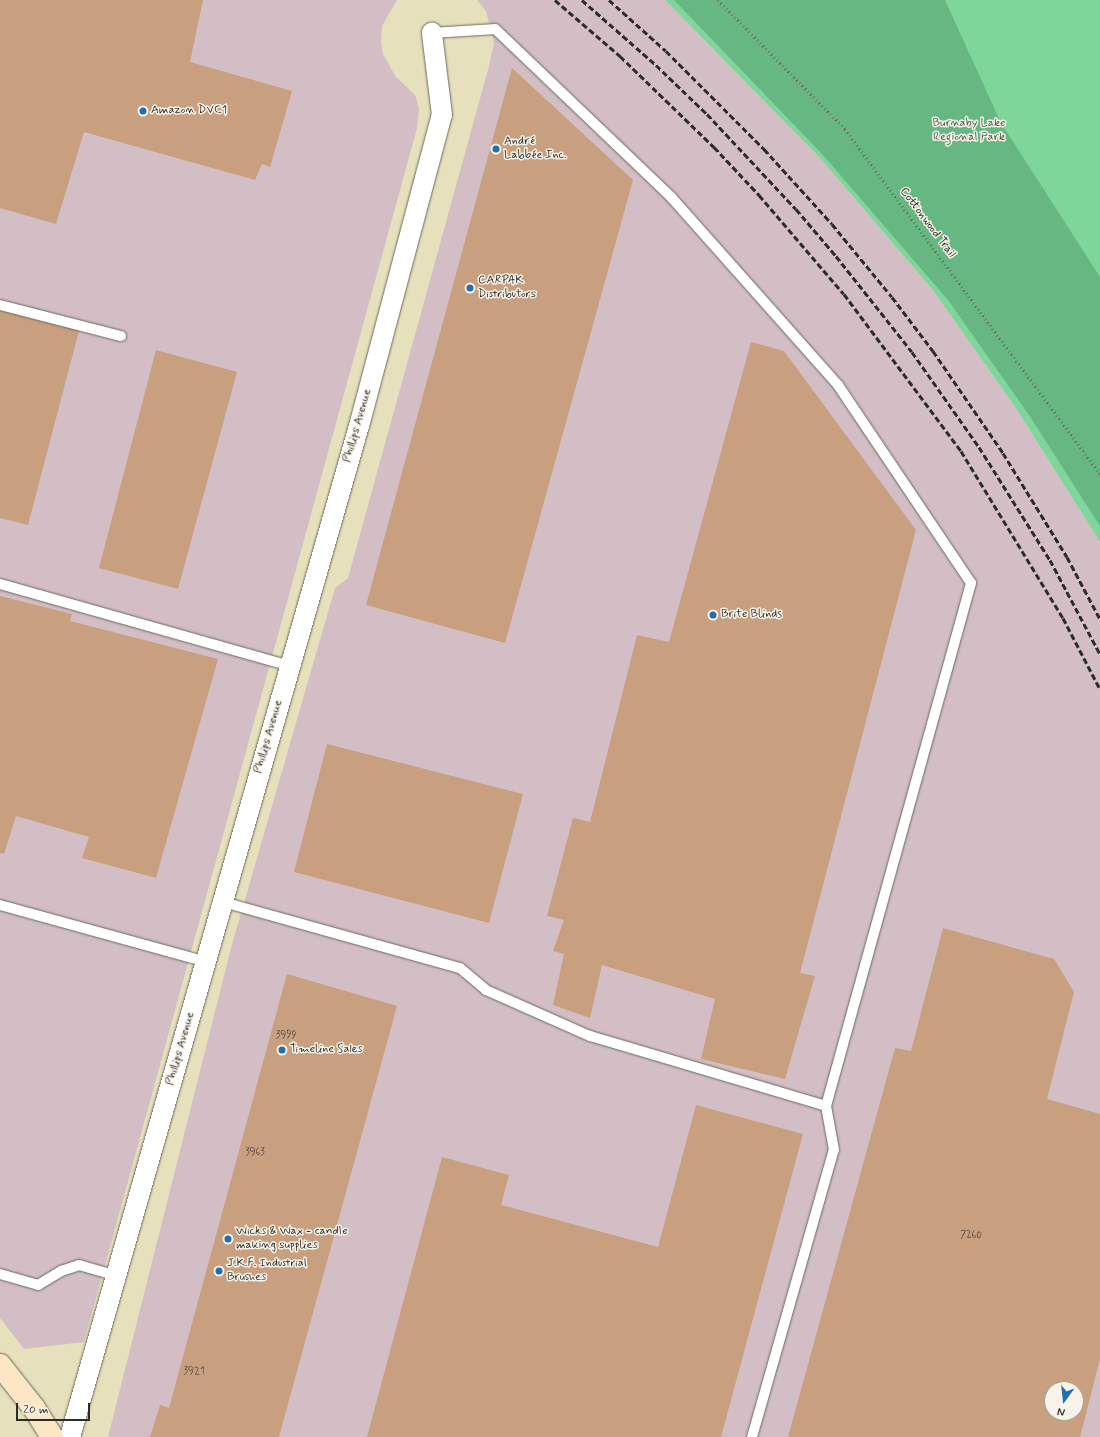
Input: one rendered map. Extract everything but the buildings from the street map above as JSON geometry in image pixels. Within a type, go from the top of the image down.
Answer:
[{"type":"street","name":"Phillips Avenue","points":[[70,1437],[115,1275],[207,962],[289,666],[359,426],[442,115],[432,34]]},
{"type":"street","points":[[0,1365],[34,1408],[52,1437]]},
{"type":"lane","points":[[432,34],[495,29],[672,197],[838,385],[972,583],[826,1106],[834,1150],[752,1437]]},
{"type":"lane","points":[[0,305],[121,336]]},
{"type":"lane","points":[[0,584],[289,666]]},
{"type":"lane","points":[[223,902],[460,968],[486,990],[590,1036],[826,1106]]},
{"type":"lane","points":[[0,905],[207,962]]},
{"type":"lane","points":[[0,1274],[38,1285],[61,1271],[79,1265],[115,1275]]},
{"type":"path","name":"Cottonwood Trail","points":[[718,0],[845,129],[1100,474]]},
{"type":"shaded area","points":[[0,0],[397,0],[382,26],[381,42],[383,54],[396,77],[415,95],[419,108],[417,128],[84,1342],[24,1349],[0,1318]]},
{"type":"shaded area","points":[[477,0],[665,0],[820,158],[932,289],[1016,408],[1100,542],[1100,1437],[108,1437],[231,948],[335,588],[348,578],[489,66],[494,43],[486,11]]},
{"type":"green space","name":"Burnaby Lake Regional Park","points":[[665,0],[1100,0],[1100,542],[1016,408],[932,289],[820,158]]},
{"type":"green space","name":"Burnaby Lake Regional Park","points":[[674,0],[945,0],[1001,123],[1100,277],[1100,526],[1029,415],[948,300],[823,155]]},
{"type":"railway","points":[[555,0],[620,56],[714,147],[759,195],[844,294],[961,451],[1063,618],[1100,689]]},
{"type":"railway","points":[[582,0],[656,65],[707,114],[796,209],[836,256],[912,352],[979,447],[1050,560],[1100,654]]},
{"type":"railway","points":[[609,0],[666,51],[764,149],[832,224],[892,297],[933,351],[1003,453],[1067,557],[1100,619]]},
{"type":"place","name":"Amazon DVC1","points":[[143,111]]},
{"type":"place","name":"André Labbée Inc.","points":[[496,149]]},
{"type":"place","name":"CARPAK Distributors","points":[[470,288]]},
{"type":"place","name":"Brite Blinds","points":[[713,615]]},
{"type":"place","name":"Timeline Sales","points":[[282,1050]]},
{"type":"place","name":"Wicks & Wax - candle making supplies","points":[[228,1239]]},
{"type":"place","name":"J.K.F. Industrial Brushes","points":[[219,1271]]}]
